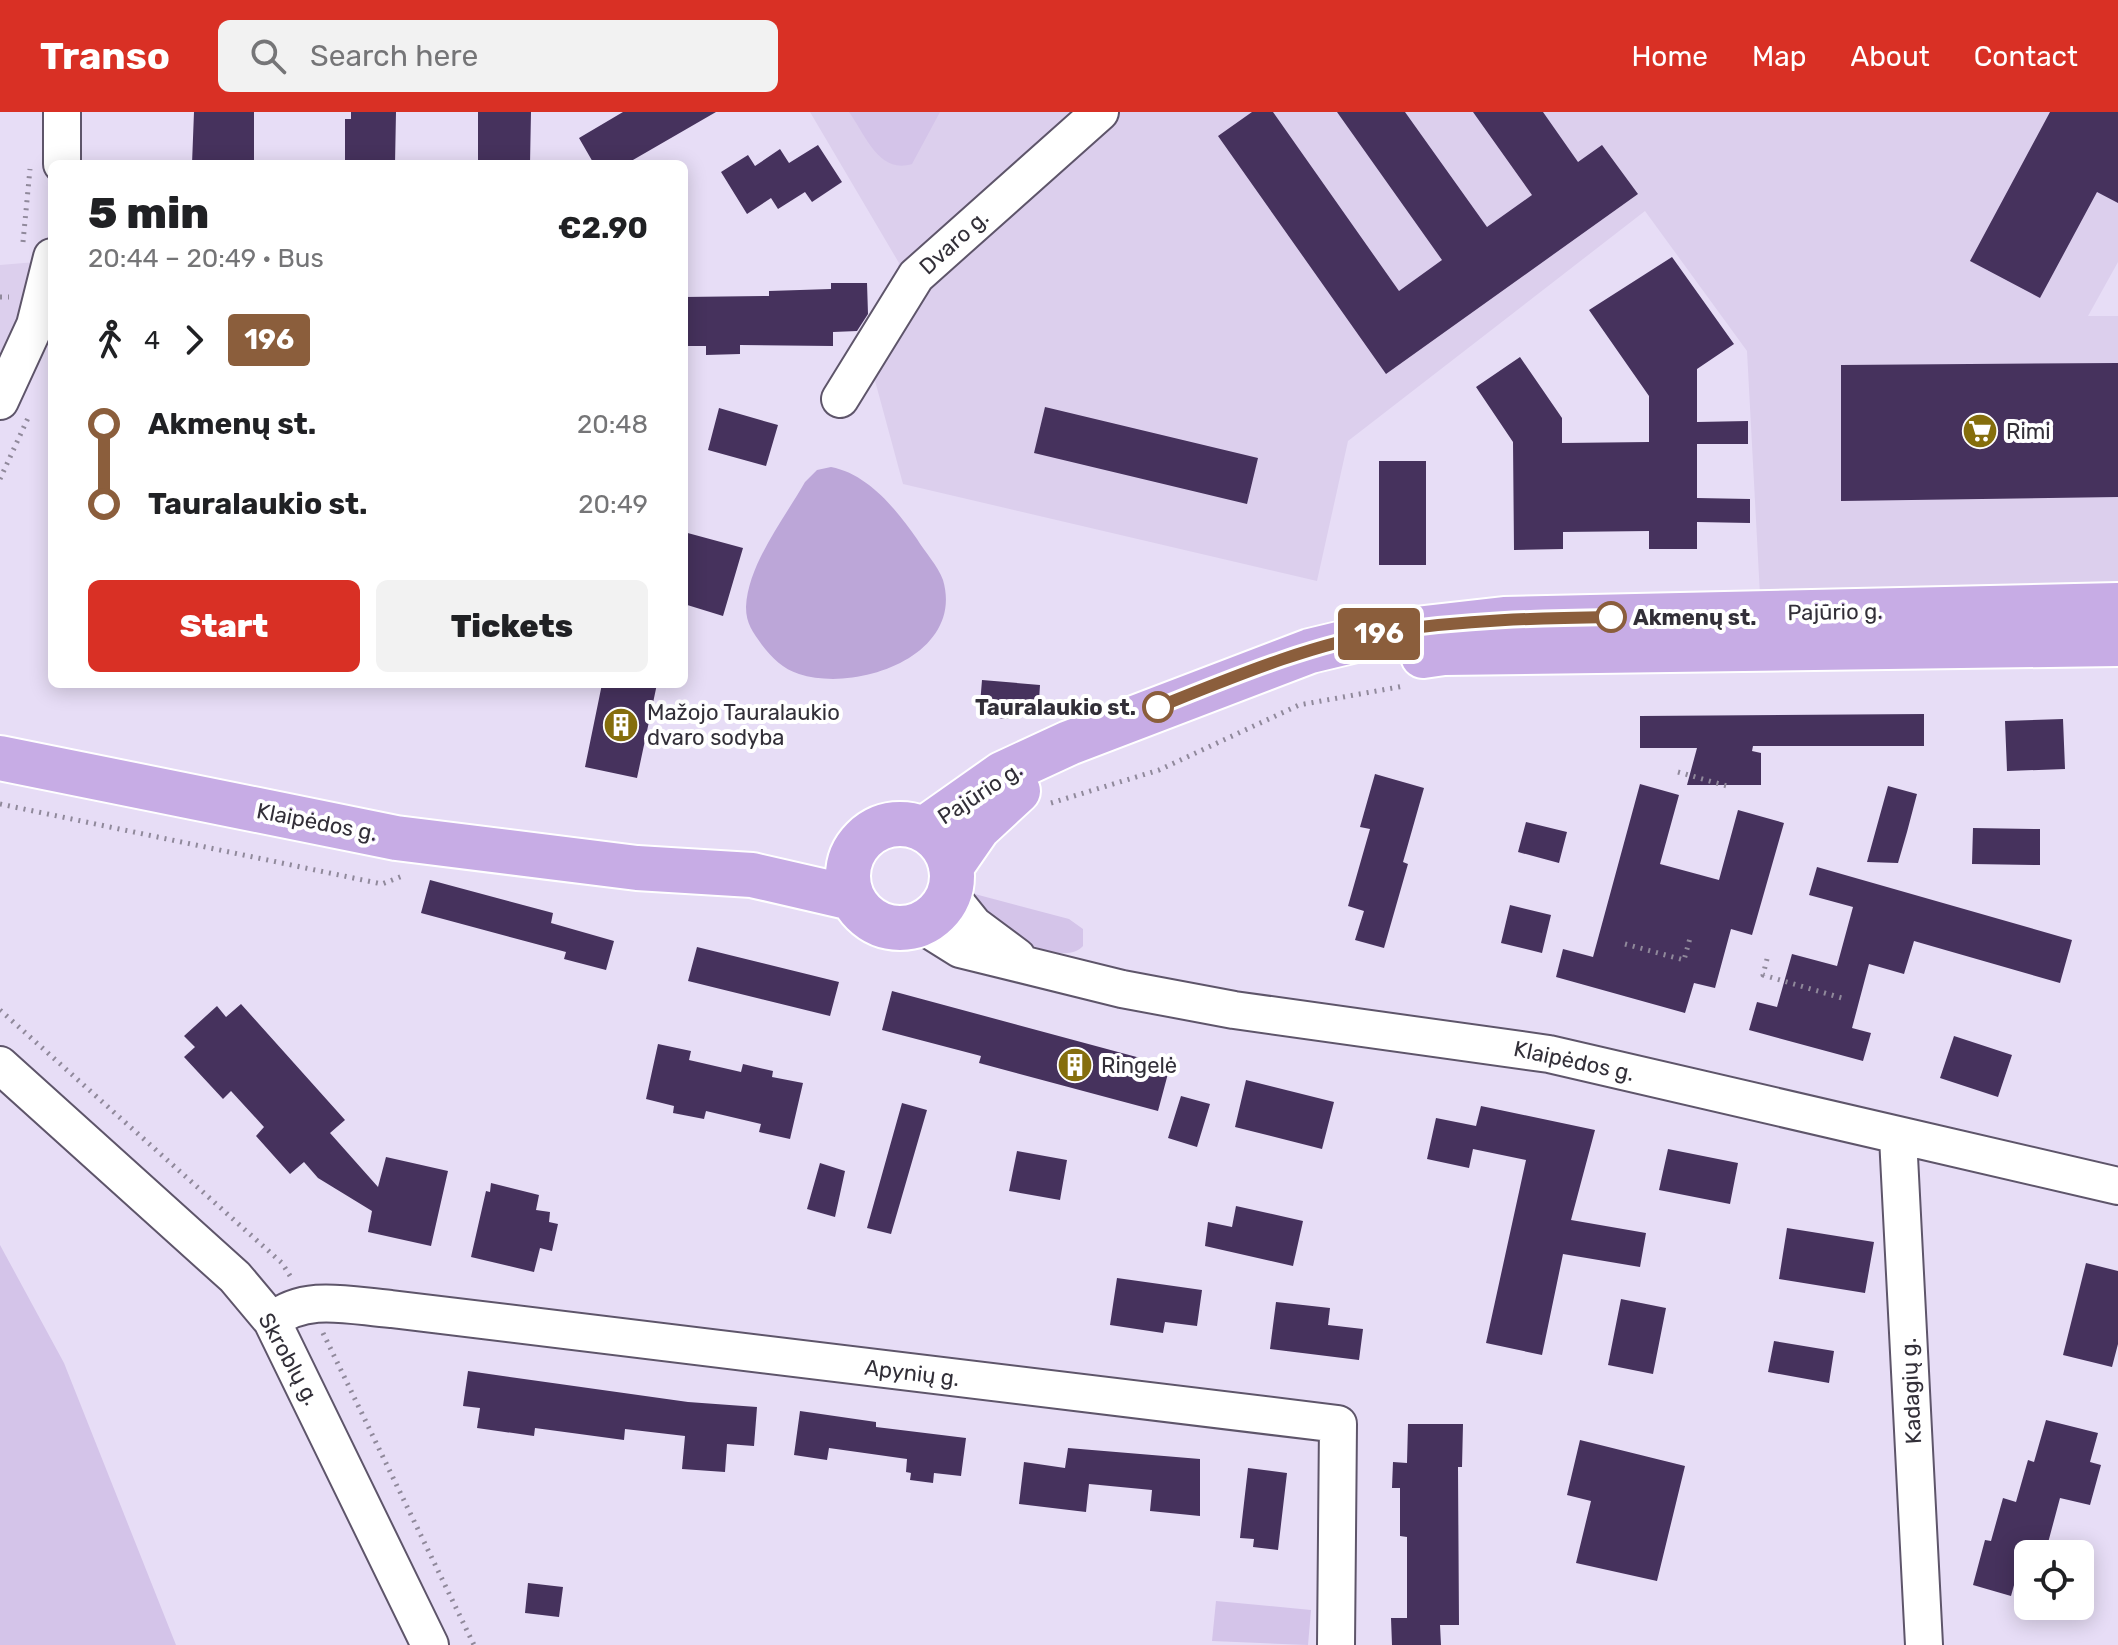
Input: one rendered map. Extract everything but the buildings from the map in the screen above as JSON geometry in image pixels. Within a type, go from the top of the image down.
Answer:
[{"type":"main road","name":"Pajūrio g.","points":[[924,829],[1002,774],[1069,743],[1310,651],[1389,632],[1504,619],[2118,605]]},
{"type":"main road","name":"Pajūrio g.","points":[[637,868],[752,875],[852,898],[873,921],[888,927],[940,895],[978,828],[1013,794],[1042,777],[1256,693],[1397,660],[1444,653],[2118,644]]},
{"type":"main road","name":"Klaipėdos g.","points":[[0,758],[396,838],[637,868]]},
{"type":"main road","name":"Pajūrio g.","points":[[752,875],[808,865],[855,848],[878,829],[893,825],[924,829],[946,852],[940,895]]},
{"type":"main road","points":[[852,898],[848,872],[855,848]]},
{"type":"street","points":[[46,159],[62,112]]},
{"type":"street","name":"Dvaro g.","points":[[840,399],[916,276],[1100,112]]},
{"type":"street","points":[[16,406],[35,325],[37,251]]},
{"type":"street","name":"Klaipėdos g.","points":[[940,895],[960,949],[1024,962],[1122,989],[1234,1010],[1549,1054],[2118,1186]]},
{"type":"street","name":"Skroblų g.","points":[[0,1065],[235,1277],[272,1321],[430,1645]]},
{"type":"street","name":"Kadagių g.","points":[[1898,1137],[1924,1645]]},
{"type":"street","name":"Apynių g.","points":[[272,1321],[287,1309],[308,1302],[391,1309],[1338,1424],[1336,1645]]},
{"type":"path","points":[[37,251],[29,204],[46,159]]},
{"type":"path","points":[[5,312],[12,289]]},
{"type":"path","points":[[0,297],[9,297]]},
{"type":"path","points":[[0,479],[16,406]]},
{"type":"path","points":[[1041,807],[1159,770],[1299,705],[1412,686]]},
{"type":"path","points":[[1678,772],[1727,786]]},
{"type":"path","points":[[1625,944],[1684,960],[1690,938]]},
{"type":"path","points":[[1767,959],[1763,975],[1842,998]]},
{"type":"shaded area","points":[[810,112],[2118,112],[2118,262],[2088,316],[2118,316],[2118,590],[1760,595],[1747,351],[1645,211],[1348,441],[1317,581],[903,484],[874,377],[899,263]]},
{"type":"shaded area","points":[[849,112],[940,112],[912,164],[901,166],[874,151]]},
{"type":"shaded area","points":[[36,262],[31,290],[0,367],[0,265]]},
{"type":"shaded area","points":[[831,467],[869,485],[900,516],[941,575],[946,607],[938,629],[922,648],[901,663],[876,673],[823,679],[793,672],[770,654],[749,623],[746,607],[753,575],[768,542],[805,482],[817,470]]},
{"type":"shaded area","points":[[971,893],[1069,919],[1083,929],[1083,946],[1072,952],[1056,953],[1020,940],[987,917]]},
{"type":"shaded area","points":[[0,1245],[64,1363],[176,1645],[0,1645]]},
{"type":"shaded area","points":[[1216,1601],[1311,1610],[1308,1645],[1212,1641]]},
{"type":"bus line","name":"196","points":[[1158,707],[1310,651],[1389,632],[1504,619],[1611,617]]},
{"type":"place","name":"Rimi","points":[[1980,431]]},
{"type":"place","name":"Akmenų st.","points":[[1611,617]]},
{"type":"place","name":"Tauralaukio st.","points":[[1158,707]]},
{"type":"place","name":"Mažojo Tauralaukio dvaro sodyba","points":[[621,725]]},
{"type":"place","name":"Ringelė","points":[[1075,1065]]}]
